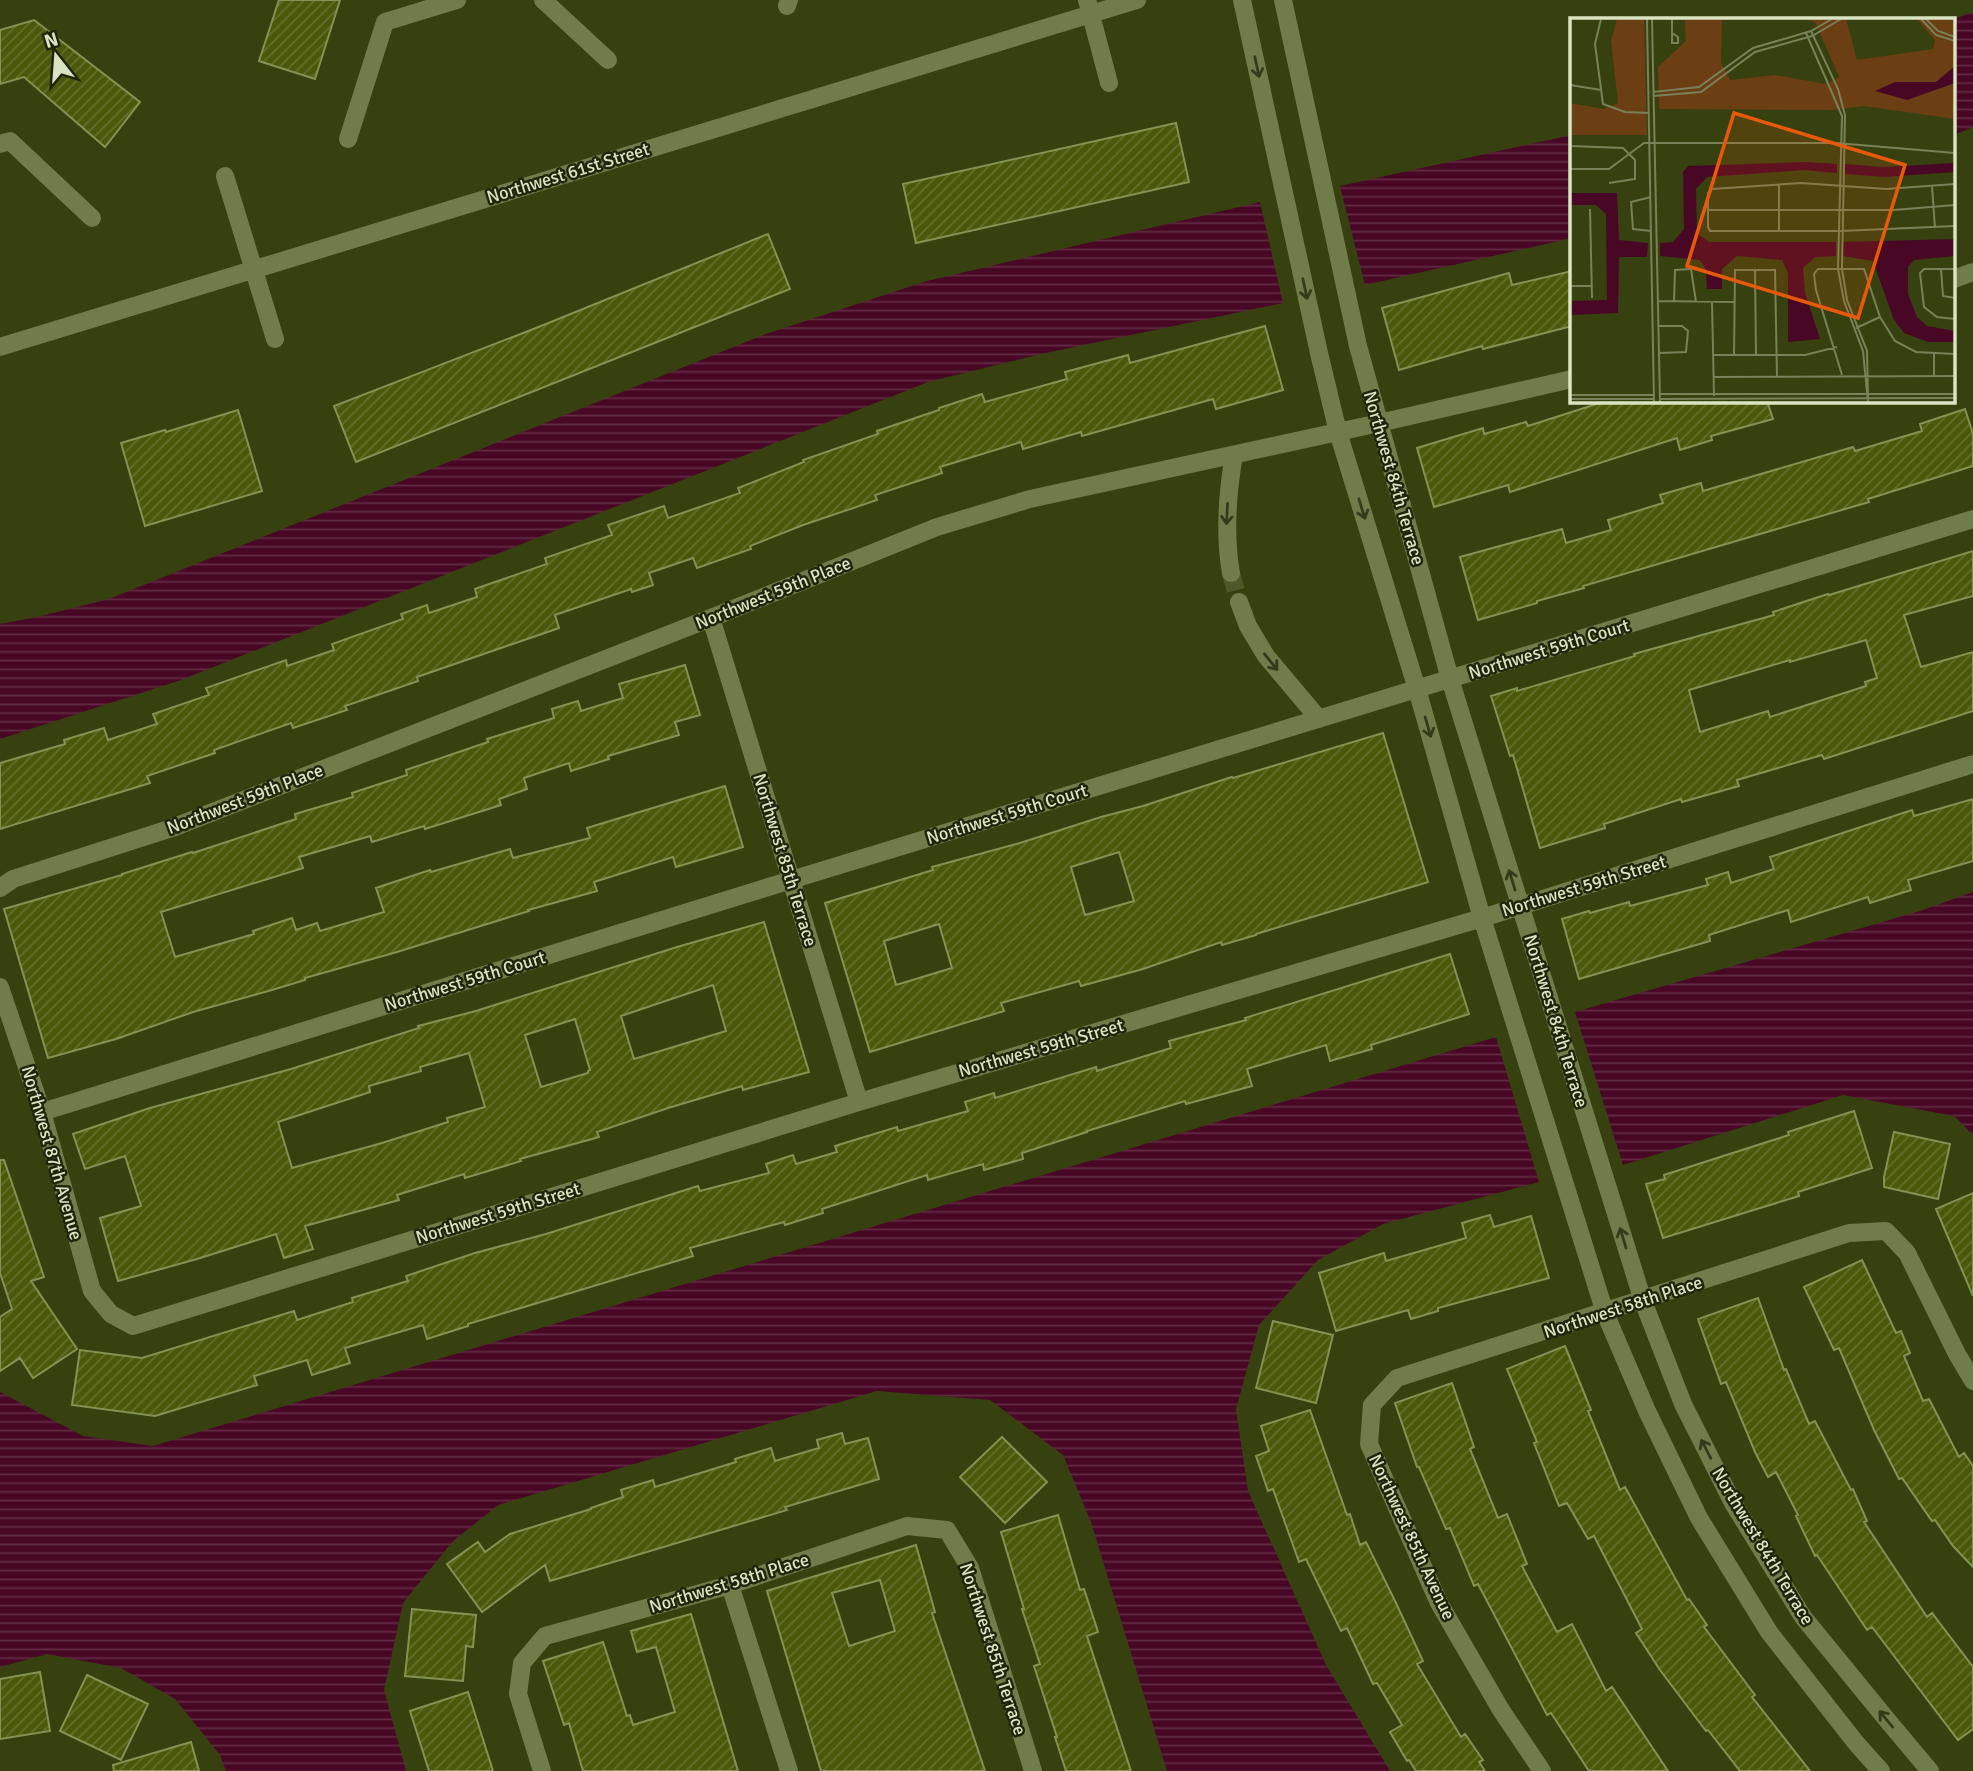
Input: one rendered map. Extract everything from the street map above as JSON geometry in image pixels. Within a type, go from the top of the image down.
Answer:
[{"type":"street","points":[[348,139],[385,22],[457,0]]},
{"type":"street","points":[[543,0],[608,60]]},
{"type":"street","name":"Northwest 61st Street","points":[[0,347],[1089,7],[1138,0]]},
{"type":"street","name":"Northwest 84th Terrace","points":[[1242,0],[1338,432],[1417,689],[1482,918],[1605,1313],[1647,1411],[1699,1518],[1769,1632],[1881,1771]]},
{"type":"street","name":"Northwest 84th Terrace","points":[[1283,0],[1358,346],[1379,423],[1450,679],[1643,1301],[1684,1404],[1747,1526],[1803,1617],[1930,1771]]},
{"type":"street","points":[[1089,7],[1109,83]]},
{"type":"street","points":[[0,144],[10,141],[92,218]]},
{"type":"street","points":[[225,177],[275,339]]},
{"type":"street","points":[[1955,279],[1973,272]]},
{"type":"street","name":"Northwest 59th Place","points":[[0,888],[13,879],[172,828],[711,618],[936,527],[1030,499],[1570,379]]},
{"type":"street","points":[[1231,573],[1226,547],[1226,515],[1234,455]]},
{"type":"street","name":"Northwest 59th Court","points":[[42,1112],[1973,519]]},
{"type":"street","points":[[1239,602],[1248,626],[1266,656],[1319,719]]},
{"type":"street","name":"Northwest 85th Terrace","points":[[711,618],[859,1102]]},
{"type":"street","name":"Northwest 59th Street","points":[[111,1314],[134,1326],[859,1102],[1482,918],[1973,764]]},
{"type":"street","name":"Northwest 87th Avenue","points":[[0,987],[42,1112],[92,1291],[111,1314]]},
{"type":"street","name":"Northwest 58th Place","points":[[1372,1405],[1397,1378],[1849,1233],[1886,1231],[1907,1253],[1973,1381]]},
{"type":"street","name":"Northwest 85th Avenue","points":[[1372,1405],[1369,1444],[1439,1603],[1501,1710],[1542,1771]]},
{"type":"street","name":"Northwest 58th Place","points":[[542,1771],[518,1695],[522,1662],[545,1636],[730,1585],[907,1526],[947,1530]]},
{"type":"street","name":"Northwest 85th Terrace","points":[[947,1530],[971,1568],[1032,1771]]},
{"type":"street","points":[[730,1585],[789,1771]]},
{"type":"shaded area","points":[[1973,12],[1973,127],[1955,135],[1955,19]]},
{"type":"shaded area","points":[[1570,135],[1570,238],[1365,285],[1340,186]]},
{"type":"shaded area","points":[[1260,202],[1283,303],[1041,354],[928,382],[181,680],[0,739],[0,624],[109,599],[766,334],[927,281]]},
{"type":"shaded area","points":[[1973,892],[1973,1135],[1954,1116],[1843,1095],[1623,1165],[1575,1012],[1920,911]]},
{"type":"shaded area","points":[[1496,1037],[1539,1182],[1383,1224],[1318,1260],[1259,1325],[1236,1409],[1248,1491],[1326,1665],[1390,1771],[1167,1771],[1091,1522],[1063,1455],[990,1400],[877,1391],[498,1505],[452,1542],[403,1603],[384,1690],[406,1771],[226,1771],[220,1755],[175,1699],[121,1668],[47,1654],[0,1667],[0,1392],[83,1436],[153,1446]]},
{"type":"building","points":[[279,0],[340,0],[315,79],[259,61]]},
{"type":"building","points":[[34,20],[140,102],[105,147],[24,77],[0,84],[0,30]]},
{"type":"building","points":[[1176,123],[1189,182],[916,243],[903,184]]},
{"type":"building","points":[[768,234],[790,289],[356,462],[334,406]]},
{"type":"building","points":[[1570,271],[1570,327],[1483,349],[1482,346],[1399,370],[1382,308],[1509,273],[1512,285]]},
{"type":"building","points":[[1265,326],[1283,390],[1216,409],[1213,399],[1082,436],[1081,432],[1023,449],[1021,442],[940,467],[942,473],[875,495],[877,500],[803,525],[750,546],[751,549],[697,568],[693,558],[649,573],[653,585],[632,592],[631,589],[555,615],[559,628],[417,677],[418,681],[345,706],[347,710],[293,728],[291,723],[147,776],[150,783],[0,829],[0,763],[65,744],[64,740],[104,728],[108,740],[157,724],[153,714],[209,695],[206,688],[286,660],[287,666],[334,650],[332,644],[403,619],[401,614],[427,605],[429,613],[477,597],[475,589],[547,564],[545,558],[612,535],[608,525],[664,506],[668,518],[740,493],[738,488],[804,462],[803,460],[878,434],[877,431],[939,408],[982,394],[985,402],[1067,379],[1065,372],[1128,355],[1130,363]]},
{"type":"building","points":[[1603,402],[1767,402],[1773,419],[1711,436],[1712,440],[1680,450],[1677,438],[1510,492],[1508,485],[1434,507],[1417,448],[1483,428],[1484,434],[1526,422],[1528,426]]},
{"type":"building","points":[[1965,409],[1973,434],[1973,466],[1868,499],[1869,502],[1583,586],[1584,588],[1478,620],[1460,557],[1562,529],[1566,543],[1611,530],[1608,520],[1663,503],[1660,495],[1701,483],[1703,491],[1853,447],[1855,451],[1922,431],[1920,424]]},
{"type":"building","points":[[238,410],[262,491],[145,526],[121,443]]},
{"type":"building","points":[[1973,551],[1973,596],[1904,615],[1921,667],[1973,652],[1973,711],[1824,759],[1822,755],[1737,780],[1739,786],[1682,802],[1681,799],[1604,824],[1605,828],[1540,848],[1513,755],[1510,756],[1491,696],[1517,688],[1517,691],[1635,656],[1634,654],[1774,615],[1773,612]],"holes":[[[1866,640],[1877,678],[1865,682],[1866,686],[1770,717],[1768,711],[1700,732],[1689,690]]]},
{"type":"building","points":[[685,665],[700,715],[675,722],[679,735],[608,756],[609,759],[571,771],[569,763],[524,778],[527,789],[499,799],[501,805],[425,829],[424,826],[372,842],[370,836],[299,857],[303,868],[161,912],[175,957],[254,934],[253,931],[292,918],[296,930],[317,923],[320,931],[384,912],[376,888],[430,870],[431,872],[510,849],[513,858],[590,838],[587,828],[725,786],[743,847],[676,867],[673,857],[594,882],[597,891],[48,1058],[4,909],[122,875],[296,819],[295,814],[353,797],[352,793],[407,775],[406,770],[488,742],[487,739],[554,718],[552,709],[578,701],[581,711],[623,698],[619,684]]},
{"type":"building","points":[[1383,733],[1428,882],[1222,945],[1221,942],[1143,969],[1081,986],[1079,981],[1001,1003],[1004,1011],[870,1052],[825,903],[933,870],[932,867]],"holes":[[[1119,852],[1134,901],[1085,915],[1071,867]],[[939,924],[952,968],[896,985],[884,941]]]},
{"type":"building","points":[[1973,799],[1973,861],[1908,880],[1911,890],[1870,903],[1868,897],[1791,922],[1788,910],[1709,935],[1710,941],[1579,979],[1562,919],[1629,902],[1630,906],[1708,885],[1706,879],[1728,872],[1731,883],[1774,869],[1770,857],[1912,810],[1914,816]]},
{"type":"building","points":[[764,922],[809,1072],[743,1090],[742,1086],[668,1108],[597,1132],[599,1137],[465,1178],[464,1174],[397,1195],[399,1200],[305,1226],[313,1249],[284,1258],[276,1234],[118,1281],[100,1218],[141,1206],[125,1156],[85,1169],[73,1134],[150,1108],[291,1069],[419,1028],[418,1026],[476,1011]],"holes":[[[713,985],[726,1031],[634,1059],[621,1016]],[[575,1019],[590,1070],[588,1073],[541,1087],[525,1035]],[[469,1053],[485,1107],[447,1118],[448,1122],[382,1143],[292,1168],[278,1122],[370,1092],[369,1086],[421,1071],[420,1067]]]},
{"type":"building","points":[[1450,954],[1469,1014],[1371,1045],[1372,1049],[1330,1061],[1326,1045],[1247,1069],[1252,1086],[1186,1104],[1185,1101],[1087,1131],[1022,1153],[1023,1159],[984,1170],[983,1164],[928,1180],[927,1175],[822,1209],[823,1213],[785,1225],[784,1222],[690,1248],[693,1256],[468,1324],[427,1339],[423,1325],[345,1348],[350,1363],[312,1375],[307,1360],[254,1376],[257,1385],[155,1416],[72,1405],[80,1350],[142,1358],[294,1311],[297,1320],[353,1302],[352,1298],[408,1281],[406,1276],[475,1253],[546,1234],[698,1186],[700,1191],[769,1173],[766,1164],[793,1155],[796,1164],[837,1152],[835,1146],[897,1127],[898,1131],[968,1111],[965,1102],[994,1093],[995,1098],[1096,1067],[1097,1071],[1171,1048],[1169,1041],[1246,1020],[1245,1018]]},
{"type":"building","points":[[1854,1111],[1872,1168],[1798,1192],[1799,1196],[1663,1238],[1646,1184],[1665,1179],[1664,1175]]},
{"type":"building","points":[[1894,1132],[1950,1144],[1938,1199],[1884,1187]]},
{"type":"building","points":[[0,1160],[4,1160],[44,1277],[31,1281],[77,1349],[33,1378],[20,1358],[0,1371],[0,1317],[12,1309],[0,1273]]},
{"type":"building","points":[[1973,1193],[1973,1296],[1936,1209]]},
{"type":"building","points":[[1490,1215],[1494,1227],[1531,1216],[1549,1278],[1438,1308],[1438,1311],[1411,1319],[1408,1310],[1336,1331],[1319,1273],[1384,1253],[1386,1261],[1466,1238],[1462,1223]]},
{"type":"building","points":[[1862,1260],[1896,1333],[1901,1331],[1910,1353],[1904,1356],[1923,1401],[1929,1399],[1959,1457],[1964,1453],[1973,1466],[1973,1567],[1953,1546],[1935,1520],[1932,1521],[1902,1478],[1899,1479],[1874,1430],[1839,1348],[1834,1350],[1804,1287]]},
{"type":"building","points":[[1758,1298],[1784,1370],[1786,1369],[1809,1424],[1815,1421],[1851,1490],[1853,1489],[1867,1521],[1864,1522],[1927,1617],[1932,1613],[1973,1667],[1973,1729],[1958,1740],[1872,1627],[1867,1630],[1817,1555],[1815,1556],[1776,1472],[1768,1477],[1726,1382],[1721,1384],[1698,1319]]},
{"type":"building","points":[[1273,1321],[1333,1335],[1316,1403],[1256,1388]]},
{"type":"building","points":[[1565,1346],[1620,1490],[1625,1487],[1687,1600],[1689,1599],[1707,1625],[1704,1627],[1755,1695],[1752,1697],[1810,1771],[1740,1771],[1660,1670],[1636,1633],[1642,1629],[1594,1536],[1588,1539],[1567,1503],[1559,1506],[1534,1443],[1537,1442],[1507,1369]]},
{"type":"building","points":[[1452,1383],[1474,1447],[1470,1449],[1498,1518],[1507,1514],[1527,1564],[1522,1566],[1557,1632],[1572,1624],[1606,1691],[1612,1687],[1668,1771],[1589,1771],[1551,1713],[1547,1715],[1478,1584],[1474,1586],[1450,1528],[1446,1529],[1417,1467],[1395,1403]]},
{"type":"building","points":[[1310,1410],[1360,1545],[1366,1542],[1423,1661],[1417,1664],[1461,1737],[1465,1734],[1483,1760],[1479,1762],[1485,1771],[1416,1771],[1409,1760],[1407,1761],[1390,1732],[1402,1725],[1377,1683],[1373,1684],[1347,1628],[1341,1631],[1306,1559],[1299,1562],[1273,1489],[1268,1491],[1256,1456],[1269,1451],[1261,1426]]},
{"type":"building","points":[[842,1433],[845,1444],[868,1438],[879,1479],[785,1507],[787,1510],[550,1581],[545,1565],[482,1612],[447,1564],[478,1542],[485,1552],[510,1534],[623,1497],[621,1490],[653,1480],[655,1487],[736,1462],[735,1459],[771,1448],[775,1461],[819,1448],[817,1440]]},
{"type":"building","points":[[1002,1437],[1047,1482],[1005,1523],[960,1477]]},
{"type":"building","points":[[1058,1515],[1080,1590],[1084,1589],[1098,1632],[1087,1636],[1131,1771],[1066,1771],[1034,1666],[1040,1664],[1001,1532]]},
{"type":"building","points":[[916,1545],[935,1612],[932,1613],[985,1771],[821,1771],[767,1591]],"holes":[[[880,1580],[895,1631],[849,1646],[832,1593]]]},
{"type":"building","points":[[412,1609],[476,1615],[473,1647],[466,1646],[463,1681],[405,1676]]},
{"type":"building","points":[[691,1614],[738,1771],[583,1771],[569,1723],[564,1725],[543,1661],[603,1642],[627,1716],[630,1715],[633,1725],[675,1712],[656,1647],[637,1652],[631,1631]]},
{"type":"building","points":[[40,1672],[50,1731],[0,1739],[0,1679]]},
{"type":"building","points":[[87,1675],[148,1704],[121,1760],[60,1731]]},
{"type":"building","points":[[468,1692],[493,1771],[429,1771],[410,1711]]},
{"type":"building","points":[[191,1742],[199,1771],[114,1771],[113,1765]]},
{"type":"tunnel","points":[[1231,573],[1239,602]]}]
